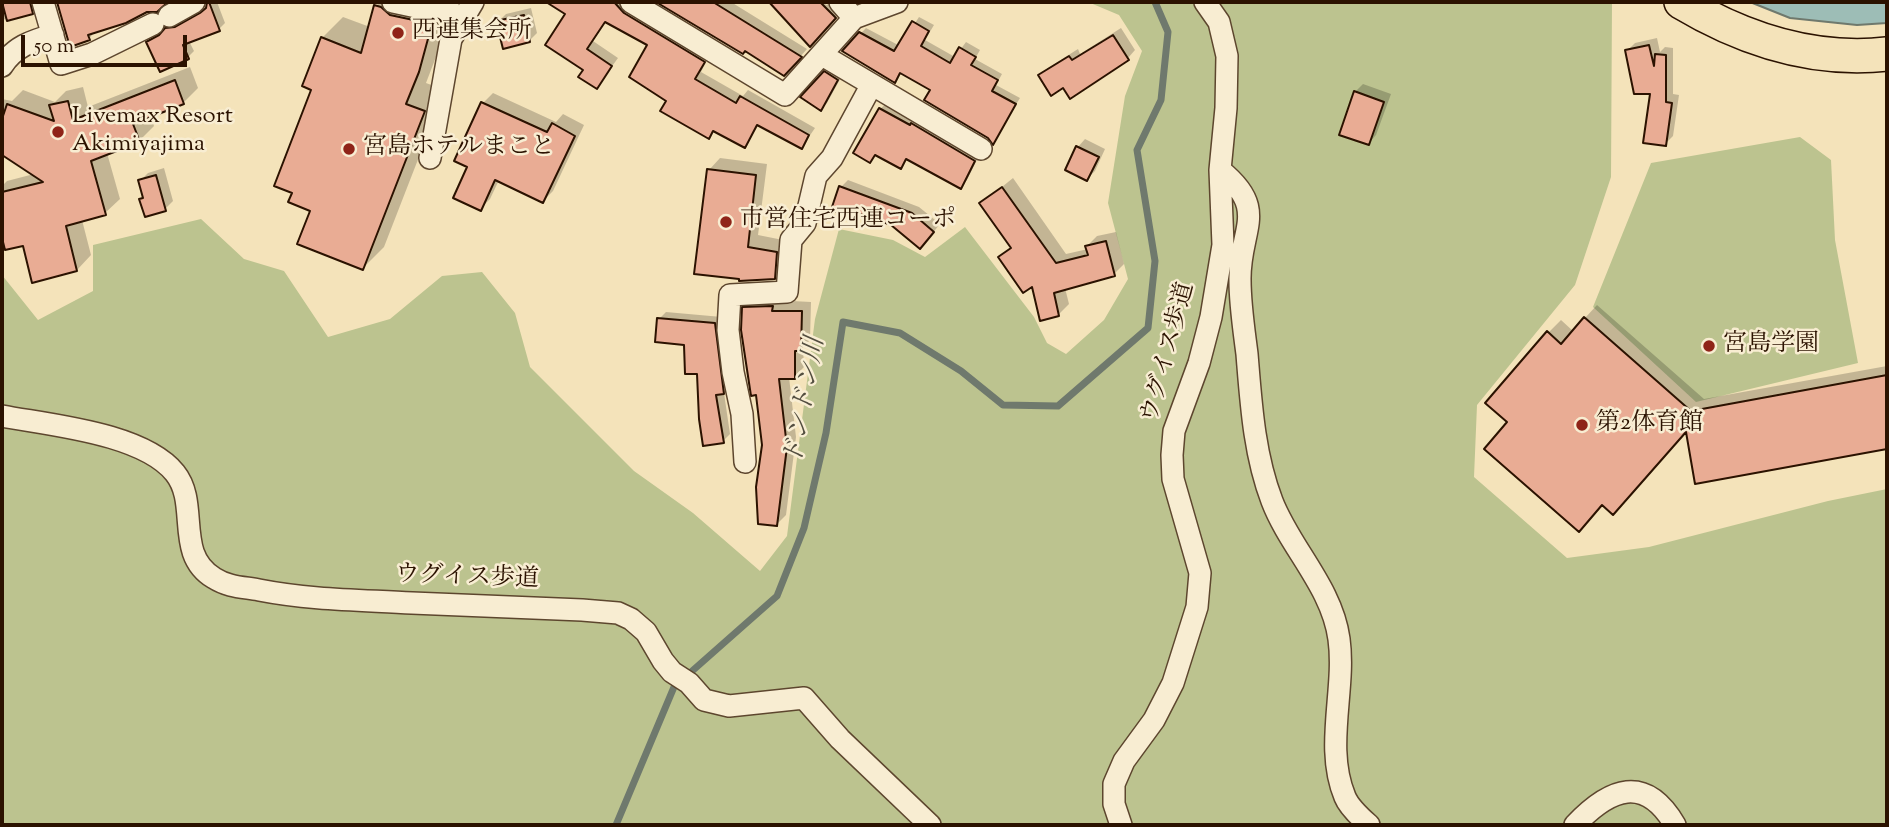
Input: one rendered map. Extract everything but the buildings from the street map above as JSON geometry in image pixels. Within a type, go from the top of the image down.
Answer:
[{"type":"main road","points":[[1681,2],[1731,29],[1789,48],[1849,56],[1887,54]]},
{"type":"street","points":[[43,2],[61,64],[92,54],[194,2]]},
{"type":"street","points":[[393,2],[449,8],[451,38],[430,158]]},
{"type":"street","points":[[451,38],[474,2]]},
{"type":"street","points":[[631,2],[785,95],[855,18],[897,2]]},
{"type":"street","points":[[841,2],[855,18]]},
{"type":"street","name":"ウグイス歩道","points":[[1121,825],[1114,804],[1114,784],[1124,761],[1154,720],[1172,683],[1197,607],[1200,573],[1173,479],[1172,455],[1174,431],[1199,363],[1213,305],[1223,245],[1220,170],[1226,108],[1227,56],[1219,22],[1205,2]]},
{"type":"street","points":[[2,66],[10,52],[53,35]]},
{"type":"street","points":[[821,55],[981,149]]},
{"type":"street","points":[[745,462],[742,414],[728,330],[730,295],[787,292],[791,240],[805,223],[816,176],[832,158],[871,86]]},
{"type":"street","points":[[1220,170],[1242,191],[1248,207],[1246,243],[1240,263],[1240,285],[1252,409],[1260,459],[1272,501],[1334,613],[1340,640],[1336,735],[1339,774],[1346,799],[1369,825]]},
{"type":"street","name":"ウグイス歩道","points":[[2,416],[52,423],[133,445],[152,455],[174,472],[180,482],[186,507],[189,541],[197,563],[212,577],[231,586],[290,596],[618,614],[641,626],[663,661],[704,699],[729,706],[804,698],[840,739],[930,825]]},
{"type":"street","points":[[1576,825],[1607,797],[1632,791],[1646,794],[1657,801],[1675,825]]},
{"type":"green space","points":[[1088,2],[1612,2],[1611,177],[1575,285],[1477,405],[1474,477],[1567,558],[1649,547],[1828,501],[1887,489],[1887,825],[2,825],[2,275],[38,320],[93,291],[93,245],[201,219],[244,259],[284,271],[328,337],[390,319],[442,276],[482,272],[515,313],[530,367],[634,471],[693,513],[760,571],[787,536],[815,319],[839,229],[893,240],[925,257],[965,227],[1034,317],[1047,343],[1066,354],[1104,320],[1128,279],[1108,203],[1125,96],[1142,51],[1119,15]]},
{"type":"green space","points":[[1800,137],[1831,160],[1835,240],[1858,363],[1696,402],[1593,307],[1651,163]]},
{"type":"water","points":[[1750,2],[1887,2],[1887,23],[1857,25],[1790,18]]},
{"type":"waterway","name":"ドンドン川","points":[[616,825],[674,687],[777,596],[804,528],[826,433],[843,322],[900,333],[961,371],[1003,405],[1058,406],[1148,328],[1155,261],[1137,150],[1161,100],[1168,32],[1155,2]]},
{"type":"place","name":"西連集会所","points":[[398,33]]},
{"type":"place","name":"Livemax Resort Akimiyajima","points":[[58,132]]},
{"type":"place","name":"宮島ホテルまこと","points":[[349,149]]},
{"type":"place","name":"市営住宅西連コーポ","points":[[726,222]]},
{"type":"place","name":"宮島学園","points":[[1709,346]]},
{"type":"place","name":"第2体育館","points":[[1582,425]]}]
